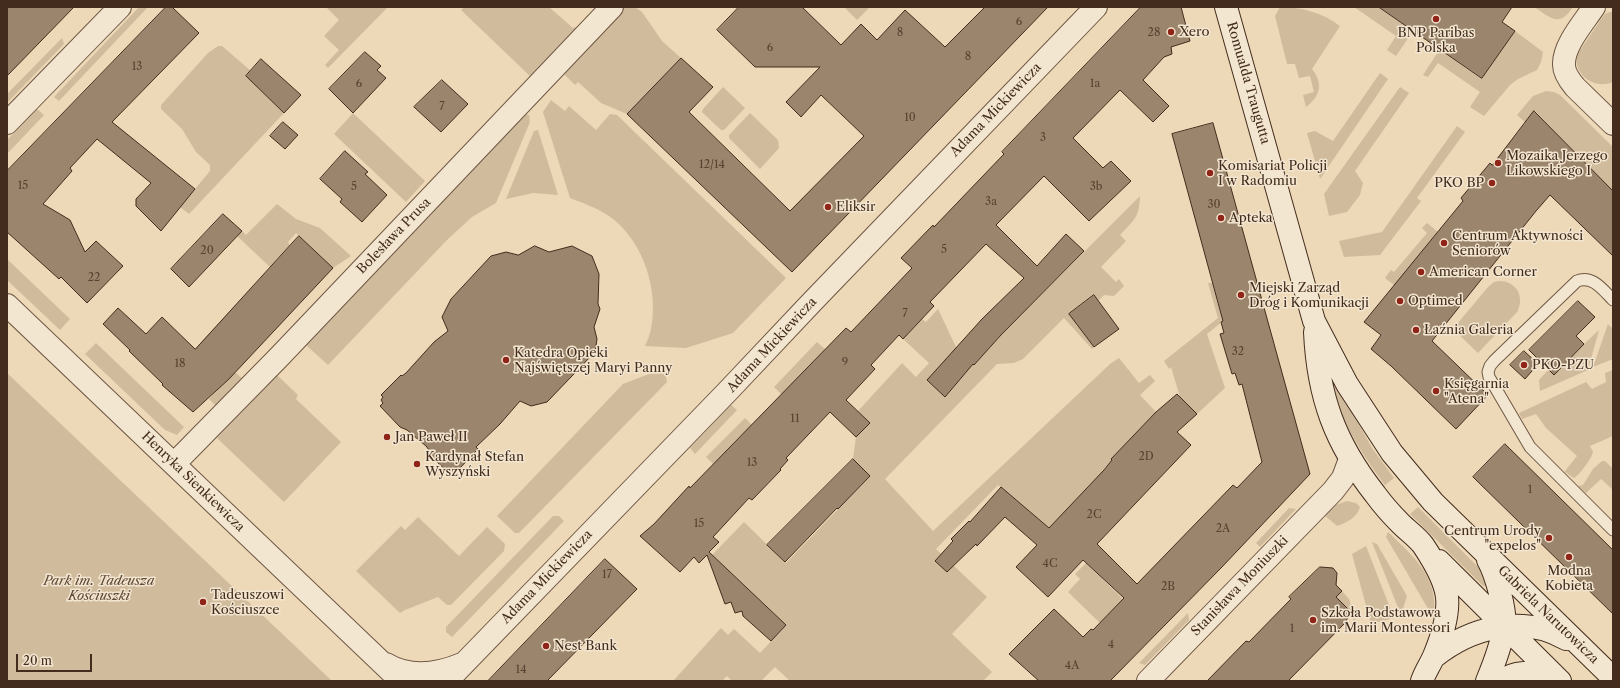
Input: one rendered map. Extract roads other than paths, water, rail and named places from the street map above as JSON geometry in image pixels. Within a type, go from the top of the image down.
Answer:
[{"type":"street","points":[[7,123],[120,7]]},
{"type":"street","name":"Bolesława Prusa","points":[[174,464],[280,356],[612,7]]},
{"type":"street","name":"Adama Mickiewicza","points":[[447,681],[727,392],[1096,7]]},
{"type":"street","name":"Romualda Traugutta","points":[[1226,7],[1314,321],[1333,360],[1347,384],[1392,453]]},
{"type":"street","points":[[1594,7],[1569,45],[1564,58],[1564,66],[1569,80],[1613,124]]},
{"type":"street","name":"Henryka Sienkiewicza","points":[[7,305],[401,681]]},
{"type":"street","name":"Romualda Traugutta","points":[[1314,321],[1318,373],[1324,401],[1340,440],[1350,459],[1374,493],[1422,545],[1445,585],[1447,598],[1444,626],[1434,657],[1422,681]]},
{"type":"street","name":"Gabriela Narutowicza","points":[[1392,453],[1412,479],[1433,502],[1613,678]]},
{"type":"street","name":"Stanisława Moniuszki","points":[[1148,681],[1333,491],[1343,478],[1350,459]]},
{"type":"street","points":[[1333,491],[1351,488],[1374,493]]},
{"type":"street","points":[[1422,545],[1557,678]]},
{"type":"street","name":"Gabriela Narutowicza","points":[[1484,552],[1498,583],[1505,626]]},
{"type":"street","name":"Romualda Traugutta","points":[[1434,657],[1448,645],[1484,629],[1522,625],[1539,627],[1557,633],[1584,649]]},
{"type":"street","points":[[1487,681],[1499,649],[1505,626]]},
{"type":"street","name":"Henryka Sienkiewicza","points":[[378,660],[401,671],[419,674],[435,673],[464,663]]},
{"type":"street","points":[[1501,681],[1511,675],[1523,672],[1557,678]]},
{"type":"lane","points":[[1613,300],[1595,282],[1582,279],[1577,281],[1494,361],[1488,372],[1488,377],[1530,447],[1613,530]]},
{"type":"place","name":"BNP Paribas Polska","points":[[1436,19]]},
{"type":"place","name":"Xero","points":[[1171,32]]},
{"type":"place","name":"Mozaika Jerzego Likowskiego I","points":[[1498,163]]},
{"type":"place","name":"Komisariat Policji I w Radomiu","points":[[1210,173]]},
{"type":"place","name":"PKO BP","points":[[1492,183]]},
{"type":"place","name":"Eliksir","points":[[828,207]]},
{"type":"place","name":"Apteka","points":[[1221,218]]},
{"type":"place","name":"Centrum Aktywności Seniorów","points":[[1444,243]]},
{"type":"place","name":"American Corner","points":[[1421,272]]},
{"type":"place","name":"Miejski Zarząd Dróg i Komunikacji","points":[[1241,295]]},
{"type":"place","name":"Optimed","points":[[1400,301]]},
{"type":"place","name":"Łaźnia Galeria","points":[[1416,330]]},
{"type":"place","name":"Katedra Opieki Najświętszej Maryi Panny","points":[[506,360]]},
{"type":"place","name":"PKO-PZU","points":[[1524,365]]},
{"type":"place","name":"Księgarnia \"Atena\"","points":[[1436,391]]},
{"type":"place","name":"Jan Paweł II","points":[[387,437]]},
{"type":"place","name":"Kardynał Stefan Wyszyński","points":[[417,464]]},
{"type":"place","name":"Centrum Urody \"expelos\"","points":[[1549,538]]},
{"type":"place","name":"Modna Kobieta","points":[[1569,557]]},
{"type":"place","name":"Tadeuszowi Kościuszce","points":[[203,602]]},
{"type":"place","name":"Szkoła Podstawowa im. Marii Montessori","points":[[1313,620]]},
{"type":"place","name":"Nest Bank","points":[[546,646]]},
{"type":"park label","name":"Park im. Tadeusza Kościuszki","points":[[99,588]]}]
